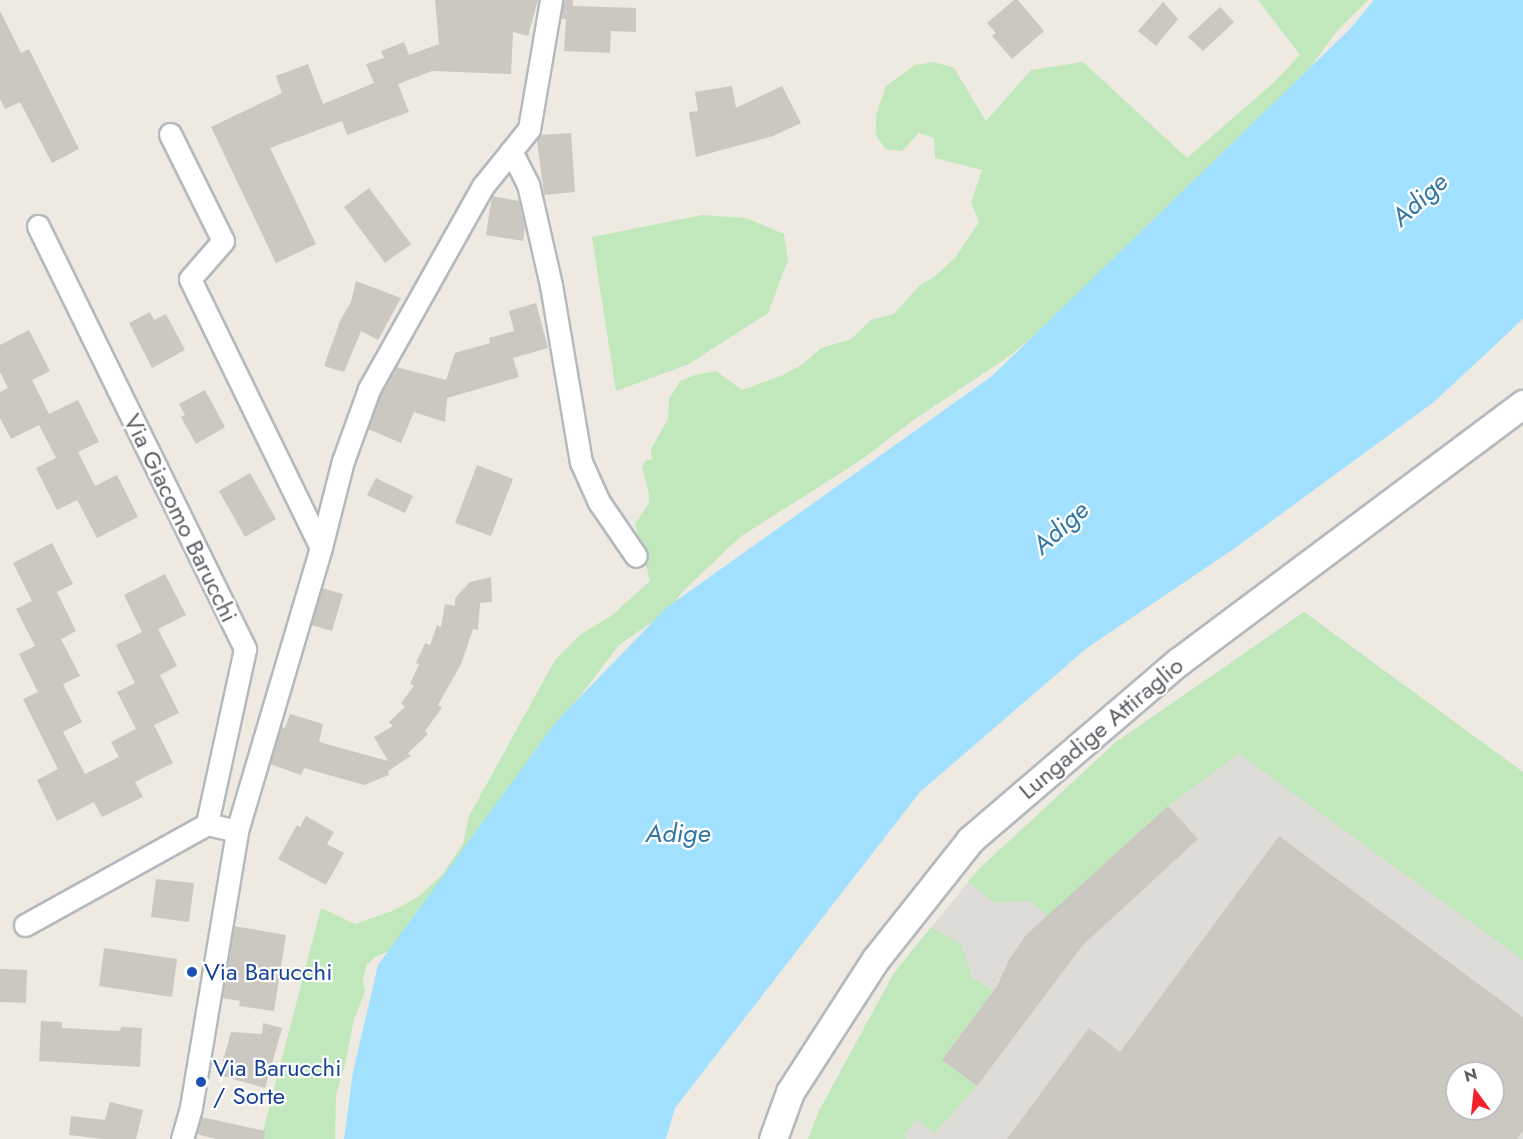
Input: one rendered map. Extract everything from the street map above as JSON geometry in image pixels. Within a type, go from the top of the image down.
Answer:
[{"type":"street","points":[[182,1139],[191,1107],[237,831],[321,547],[343,461],[369,389],[483,186],[529,129],[551,0]]},
{"type":"street","points":[[170,134],[223,241],[190,279],[321,547]]},
{"type":"street","points":[[511,151],[528,184],[551,285],[581,462],[599,502],[636,556]]},
{"type":"street","name":"Via Giacomo Barucchi","points":[[38,226],[245,650],[207,825]]},
{"type":"street","name":"Lungadige Attiraglio","points":[[773,1139],[790,1092],[869,970],[970,840],[1178,662],[1523,404]]},
{"type":"street","points":[[25,925],[207,825],[237,831]]},
{"type":"shaded area","points":[[1304,612],[1523,772],[1523,1139],[808,1139],[819,1111],[894,973],[979,869],[1116,742]]},
{"type":"green space","points":[[1258,0],[1368,0],[1337,31],[1301,80],[1059,315],[1008,357],[912,421],[861,460],[740,537],[682,592],[669,610],[619,645],[517,779],[400,947],[377,956],[367,964],[363,979],[365,992],[354,1019],[345,1065],[336,1095],[335,1139],[261,1139],[321,908],[355,924],[392,911],[418,897],[442,875],[463,844],[469,816],[555,660],[581,634],[611,616],[650,581],[635,524],[649,503],[649,493],[642,467],[645,461],[652,459],[651,449],[668,419],[669,399],[680,381],[716,371],[742,390],[783,375],[803,364],[821,348],[851,339],[871,320],[894,314],[920,285],[934,277],[955,258],[979,222],[971,202],[982,170],[935,158],[934,138],[919,133],[902,151],[885,149],[876,135],[876,115],[886,86],[915,65],[934,62],[954,68],[986,121],[1031,70],[1083,62],[1187,158],[1272,84],[1300,55]]},
{"type":"green space","points":[[702,215],[746,218],[784,234],[788,260],[768,313],[689,364],[616,391],[592,237]]},
{"type":"green space","points":[[1304,612],[1523,772],[1523,960],[1239,754],[1168,806],[1048,917],[1031,901],[995,903],[968,882],[979,869],[1116,742]]},
{"type":"green space","points":[[931,927],[961,944],[972,977],[993,991],[942,1060],[977,1086],[935,1133],[916,1119],[903,1136],[906,1139],[808,1139],[819,1111],[894,973]]},
{"type":"water","name":"Adige","points":[[1374,0],[1523,0],[1523,319],[1434,402],[1235,548],[1087,648],[920,792],[675,1108],[666,1139],[344,1139],[353,1072],[378,965],[556,722],[666,608],[992,376],[1351,28]]},
{"type":"building","points":[[435,0],[538,0],[528,36],[513,32],[511,74],[432,71],[398,84],[409,112],[347,135],[342,121],[270,148],[316,244],[276,263],[211,127],[282,93],[276,76],[308,64],[323,104],[374,83],[366,64],[384,58],[381,51],[404,42],[409,55],[439,44]]},
{"type":"building","points":[[563,0],[573,0],[573,6],[636,8],[636,32],[611,31],[610,53],[564,51],[566,19],[561,19]]},
{"type":"building","points":[[1014,0],[1018,0],[1044,31],[1012,59],[992,36],[996,33],[987,23]]},
{"type":"building","points":[[1163,2],[1178,19],[1156,46],[1138,31]]},
{"type":"building","points":[[1220,7],[1234,22],[1203,51],[1188,37]]},
{"type":"building","points":[[0,11],[21,53],[29,49],[79,149],[52,163],[20,102],[5,109],[0,99]]},
{"type":"building","points":[[732,86],[736,108],[782,86],[801,123],[773,136],[696,157],[689,112],[698,111],[695,92]]},
{"type":"building","points":[[571,133],[575,192],[544,195],[537,140],[540,135]]},
{"type":"building","points":[[369,188],[411,244],[385,263],[344,207]]},
{"type":"building","points":[[492,196],[519,201],[525,228],[523,241],[486,235]]},
{"type":"building","points":[[356,281],[401,298],[378,340],[361,331],[344,372],[324,366],[340,321],[351,302]]},
{"type":"building","points":[[536,303],[548,348],[513,358],[519,377],[447,398],[445,422],[414,412],[401,443],[368,429],[381,394],[396,367],[446,380],[455,353],[490,343],[489,338],[514,331],[509,311]]},
{"type":"building","points":[[150,312],[154,320],[166,314],[185,350],[152,368],[129,323]]},
{"type":"building","points":[[29,330],[50,371],[32,380],[49,414],[78,400],[99,442],[78,452],[95,486],[117,475],[138,517],[97,538],[77,500],[57,510],[36,468],[56,458],[39,425],[11,439],[0,418],[0,392],[8,388],[0,372],[0,345]]},
{"type":"building","points":[[205,390],[225,427],[196,444],[181,417],[185,415],[179,404]]},
{"type":"building","points":[[477,465],[513,479],[491,536],[455,523]]},
{"type":"building","points":[[250,473],[276,519],[245,537],[219,491]]},
{"type":"building","points":[[376,478],[413,496],[405,513],[367,495]]},
{"type":"building","points":[[52,543],[73,584],[57,592],[76,631],[61,639],[80,676],[63,684],[82,722],[63,732],[85,774],[119,757],[111,742],[136,729],[117,692],[135,683],[116,645],[142,632],[124,595],[165,574],[186,615],[158,629],[177,666],[160,675],[179,713],[154,725],[173,763],[135,782],[143,797],[102,817],[94,802],[57,821],[37,780],[58,769],[23,699],[38,692],[19,654],[35,646],[16,609],[32,601],[13,563]]},
{"type":"building","points":[[491,577],[492,602],[480,603],[478,630],[473,629],[461,664],[438,705],[442,708],[425,731],[428,734],[408,753],[411,756],[388,771],[389,775],[364,785],[304,768],[301,775],[270,764],[281,727],[285,728],[290,714],[323,724],[319,742],[388,761],[374,737],[393,726],[389,722],[405,707],[401,703],[414,686],[410,684],[419,664],[416,663],[425,643],[430,645],[437,625],[441,627],[445,604],[455,606],[455,598],[470,582]]},
{"type":"building","points":[[322,588],[343,594],[332,631],[311,625]]},
{"type":"building","points":[[1168,806],[1198,839],[1083,945],[977,1086],[942,1060],[997,986],[1010,958],[1026,935]]},
{"type":"building","points":[[306,816],[334,832],[327,844],[344,853],[326,885],[278,859],[297,825],[300,827]]},
{"type":"building","points":[[1279,836],[1523,1017],[1523,1131],[1517,1139],[1007,1139],[1089,1028],[1120,1052]]},
{"type":"building","points":[[156,879],[194,883],[189,922],[151,917]]},
{"type":"building","points":[[234,926],[286,935],[274,1011],[239,1006],[240,1001],[222,998]]},
{"type":"building","points":[[104,948],[177,959],[172,997],[99,986]]},
{"type":"building","points":[[0,969],[27,970],[26,1003],[0,1002]]},
{"type":"building","points":[[41,1021],[62,1022],[62,1028],[120,1031],[121,1027],[142,1028],[140,1067],[39,1061]]},
{"type":"building","points":[[263,1023],[282,1028],[265,1088],[219,1075],[231,1032],[262,1034]]},
{"type":"building","points":[[110,1102],[143,1110],[136,1139],[103,1139],[69,1135],[71,1116],[105,1120]]},
{"type":"building","points":[[201,1117],[265,1131],[264,1139],[216,1139],[197,1134]]},
{"type":"place","name":"Via Barucchi","points":[[192,972]]},
{"type":"place","name":"Via Barucchi / Sorte","points":[[201,1082]]}]
